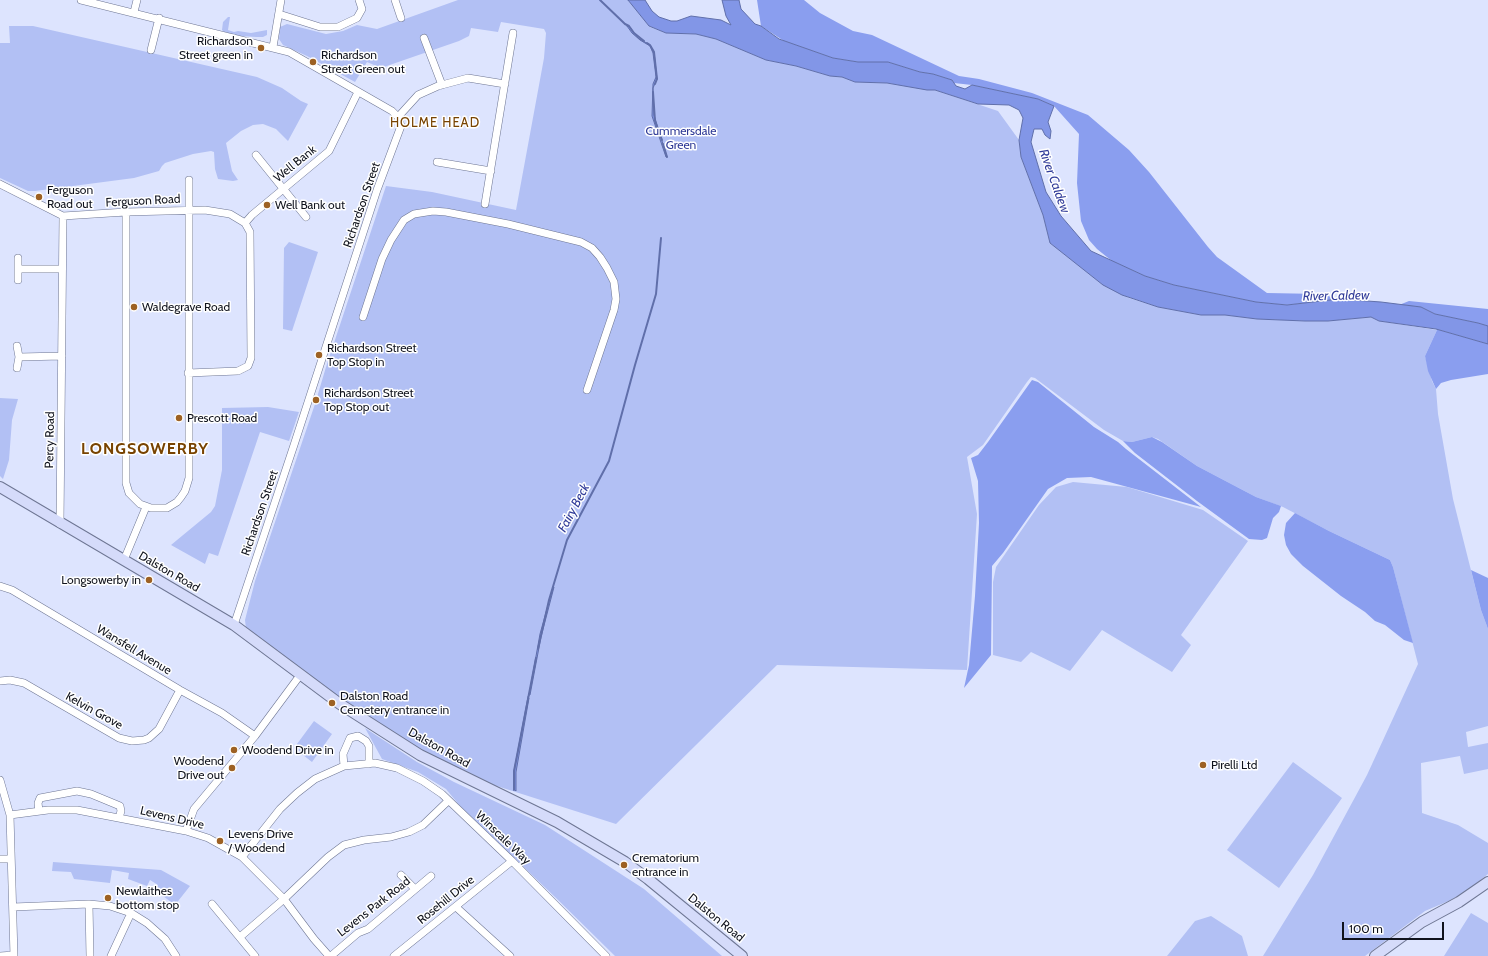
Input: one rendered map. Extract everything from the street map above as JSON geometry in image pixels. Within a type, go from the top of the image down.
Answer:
[{"type":"main road","name":"Dalston Road","points":[[0,487],[60,524],[234,625],[350,710],[420,755],[557,822],[625,862],[648,878],[742,956]]},
{"type":"main road","points":[[1375,956],[1422,922],[1459,902],[1488,882]]},
{"type":"street","points":[[81,0],[159,18],[289,52],[388,108],[398,117],[418,95],[442,85],[468,78],[505,84]]},
{"type":"street","points":[[134,12],[137,0]]},
{"type":"street","points":[[273,47],[281,0]]},
{"type":"street","points":[[279,14],[320,27],[338,27],[357,18],[362,9],[359,0]]},
{"type":"street","points":[[395,0],[401,18]]},
{"type":"street","points":[[151,50],[159,18]]},
{"type":"street","points":[[485,204],[513,33]]},
{"type":"street","points":[[424,38],[442,85]]},
{"type":"street","name":"Well Bank","points":[[245,223],[282,189],[329,151],[358,92]]},
{"type":"street","name":"Richardson Street","points":[[234,625],[378,190],[401,128],[398,117]]},
{"type":"street","points":[[256,155],[282,189],[306,216]]},
{"type":"street","points":[[437,162],[491,171]]},
{"type":"street","points":[[126,212],[125,477],[127,488],[132,497],[140,504],[146,507],[167,508],[177,502],[185,491],[189,478],[189,180]]},
{"type":"street","points":[[0,184],[63,216]]},
{"type":"street","name":"Ferguson Road","points":[[63,216],[189,210],[224,213],[245,223]]},
{"type":"street","points":[[363,317],[382,259],[391,240],[404,220],[414,214],[433,211],[446,212],[508,224],[582,242],[592,248],[607,268],[614,282],[616,299],[587,390]]},
{"type":"street","name":"Percy Road","points":[[60,524],[63,216]]},
{"type":"street","points":[[188,373],[238,372],[248,366],[251,358],[250,232],[245,223]]},
{"type":"street","points":[[18,258],[18,280]]},
{"type":"street","points":[[18,269],[62,269]]},
{"type":"street","points":[[17,346],[19,357],[17,368]]},
{"type":"street","points":[[19,357],[62,356]]},
{"type":"street","points":[[124,560],[146,507]]},
{"type":"street","name":"Wansfell Avenue","points":[[0,586],[12,590],[180,690],[222,712],[255,736]]},
{"type":"street","points":[[186,831],[194,809],[255,736],[301,674]]},
{"type":"street","name":"Kelvin Grove","points":[[0,681],[10,680],[24,683],[119,738],[132,741],[149,738],[159,729],[180,690]]},
{"type":"street","points":[[344,766],[343,754],[350,738],[358,736],[366,741],[369,746],[369,764]]},
{"type":"street","name":"Winscale Way","points":[[242,857],[280,809],[315,779],[344,766],[375,763],[398,768],[423,781],[442,794],[512,861],[606,956]]},
{"type":"street","points":[[0,780],[10,815],[14,956],[0,956]]},
{"type":"street","points":[[39,811],[38,803],[40,798],[77,792],[91,794],[120,806],[121,811],[119,818]]},
{"type":"street","points":[[240,937],[344,845],[364,840],[391,837],[409,832],[423,825],[448,801]]},
{"type":"street","name":"Levens Drive","points":[[10,815],[39,811],[77,810],[186,831],[208,838],[242,857],[284,899],[314,939],[330,956]]},
{"type":"street","points":[[0,859],[11,859]]},
{"type":"street","name":"Rosehill Drive","points":[[394,956],[512,861]]},
{"type":"street","points":[[402,875],[415,889]]},
{"type":"street","name":"Levens Park Road","points":[[330,956],[358,933],[368,929],[431,876]]},
{"type":"street","points":[[13,907],[88,904],[110,906],[131,913],[156,931],[176,956]]},
{"type":"street","points":[[88,904],[90,956]]},
{"type":"street","points":[[212,904],[255,956]]},
{"type":"street","points":[[456,907],[510,956]]},
{"type":"street","points":[[111,956],[131,913]]},
{"type":"green space","name":"Cummersdale Green","points":[[458,0],[628,0],[650,27],[666,33],[696,34],[716,39],[766,60],[796,66],[830,76],[842,77],[855,82],[886,83],[935,90],[998,111],[1019,140],[1021,157],[1043,215],[1050,243],[1100,282],[1129,298],[1158,307],[1201,315],[1225,315],[1257,319],[1305,321],[1328,321],[1371,317],[1379,321],[1437,330],[1425,356],[1432,381],[1436,389],[1438,414],[1453,499],[1481,610],[1488,629],[1488,726],[1466,732],[1468,747],[1488,743],[1488,769],[1464,774],[1460,756],[1421,763],[1422,813],[1458,825],[1488,843],[1488,874],[1466,892],[1425,911],[1365,956],[1263,956],[1313,875],[1367,775],[1418,664],[1393,567],[1390,560],[1283,507],[1256,497],[1197,466],[1158,439],[1152,437],[1132,442],[1123,441],[1104,430],[1035,378],[1031,377],[983,445],[967,457],[977,514],[967,670],[777,665],[616,824],[456,773],[341,703],[246,629],[245,620],[255,581],[315,404],[386,186],[432,192],[516,210],[544,58],[546,33],[544,29],[501,22],[498,32],[471,28],[469,36],[459,41],[381,68],[367,62],[355,82],[283,45],[279,39],[280,27],[287,24],[326,34],[343,31],[357,25],[377,29]]},
{"type":"green space","points":[[230,17],[228,30],[234,32],[238,31],[251,33],[267,30],[267,35],[263,37],[241,36],[224,32],[222,30],[223,22]]},
{"type":"green space","points":[[9,26],[33,26],[257,77],[282,88],[308,104],[288,141],[276,129],[263,124],[253,125],[241,131],[226,143],[232,171],[238,180],[233,181],[218,179],[215,169],[214,152],[211,151],[193,154],[165,163],[159,171],[134,178],[28,191],[0,178],[0,43],[10,43]]},
{"type":"green space","points":[[289,242],[318,252],[292,331],[283,329],[284,248]]},
{"type":"green space","points":[[0,398],[18,399],[12,420],[9,460],[3,479],[0,476]]},
{"type":"green space","points":[[268,407],[299,412],[289,441],[260,432],[218,556],[209,553],[205,564],[171,545],[211,512],[215,506],[222,470],[222,408]]},
{"type":"green space","points":[[1073,482],[1127,487],[1203,510],[1248,541],[1181,635],[1191,645],[1172,672],[1102,630],[1070,671],[1031,652],[1021,662],[993,655],[993,582],[996,567],[1039,505],[1056,487]]},
{"type":"green space","points":[[314,721],[332,734],[312,762],[294,748]]},
{"type":"green space","points":[[365,728],[417,762],[454,782],[545,825],[644,889],[722,956],[615,956],[460,806],[446,789],[418,772],[382,759]]},
{"type":"green space","points":[[1293,762],[1342,798],[1279,888],[1227,850]]},
{"type":"green space","points":[[53,862],[161,870],[190,886],[175,905],[155,890],[158,885],[150,880],[147,886],[128,879],[129,873],[112,870],[110,883],[74,879],[71,872],[52,871]]},
{"type":"green space","points":[[1471,913],[1488,923],[1488,956],[1444,956]]},
{"type":"green space","points":[[1211,916],[1242,936],[1248,956],[1167,956],[1195,921]]},
{"type":"shaded area","points":[[628,0],[645,0],[652,11],[659,17],[671,21],[677,21],[691,16],[721,20],[731,25],[726,16],[722,0],[739,0],[741,9],[755,24],[761,26],[779,39],[833,58],[858,62],[888,62],[952,80],[956,86],[965,89],[972,85],[1038,99],[1054,106],[1048,122],[1051,131],[1050,139],[1045,135],[1042,129],[1034,129],[1031,142],[1046,192],[1061,216],[1091,251],[1145,276],[1174,285],[1256,302],[1287,305],[1339,299],[1421,307],[1435,314],[1488,326],[1488,344],[1436,329],[1379,321],[1371,317],[1328,321],[1305,321],[1257,319],[1225,315],[1201,315],[1158,307],[1122,295],[1103,285],[1050,243],[1043,215],[1021,157],[1019,140],[1023,118],[1019,110],[1009,105],[978,104],[935,90],[887,83],[855,82],[842,77],[830,76],[796,66],[766,60],[716,39],[696,34],[666,33],[649,26]]},
{"type":"shaded area","points":[[757,0],[804,0],[820,13],[853,31],[872,35],[959,76],[979,79],[1032,93],[1088,115],[1129,150],[1149,172],[1217,257],[1267,293],[1320,294],[1339,299],[1287,305],[1256,302],[1174,285],[1145,276],[1112,261],[1097,249],[1089,240],[1081,221],[1077,183],[1079,134],[1054,106],[1038,99],[972,85],[954,83],[952,80],[888,62],[858,62],[833,58],[784,41],[761,26]]},
{"type":"shaded area","points":[[627,26],[629,26],[638,38],[650,45],[654,52],[657,79],[653,88],[654,115],[667,157],[652,116],[653,84],[656,77],[653,53],[650,46],[640,40],[632,33]]},
{"type":"shaded area","points":[[1409,301],[1488,309],[1488,326],[1435,314],[1421,307],[1399,305]]},
{"type":"shaded area","points":[[1436,329],[1488,344],[1488,374],[1451,380],[1441,383],[1436,389],[1428,371],[1425,356],[1437,330]]},
{"type":"shaded area","points":[[1032,380],[1038,382],[1094,427],[1118,442],[1201,507],[1091,477],[1067,478],[1048,489],[1003,553],[992,566],[991,655],[964,688],[969,665],[979,523],[978,481],[971,458],[978,455]]},
{"type":"shaded area","points":[[1152,437],[1162,442],[1197,466],[1256,497],[1281,506],[1279,512],[1273,518],[1267,538],[1262,540],[1249,539],[1135,453],[1123,441],[1132,442]]},
{"type":"shaded area","points":[[1295,513],[1390,560],[1413,643],[1404,640],[1385,625],[1375,621],[1303,566],[1291,554],[1286,545],[1284,535],[1286,523]]},
{"type":"shaded area","points":[[1471,570],[1488,578],[1488,629],[1481,610]]},
{"type":"shaded area","points":[[554,587],[541,637],[529,695],[540,634]]},
{"type":"shaded area","points":[[528,697],[516,772],[516,791],[514,789],[514,771]]},
{"type":"waterway","name":"Fairy Beck","points":[[600,0],[644,41]]},
{"type":"waterway","name":"Fairy Beck","points":[[647,43],[654,52],[657,79],[655,84]]},
{"type":"waterway","name":"Fairy Beck","points":[[653,92],[655,121],[662,140]]},
{"type":"waterway","name":"Fairy Beck","points":[[663,144],[667,157]]},
{"type":"waterway","name":"Fairy Beck","points":[[538,649],[549,600],[567,540],[609,461],[656,294],[661,238]]},
{"type":"waterway","name":"Fairy Beck","points":[[514,790],[514,771],[536,658]]},
{"type":"place","name":"Richardson Street green in","points":[[261,48]]},
{"type":"place","name":"Richardson Street Green out","points":[[313,62]]},
{"type":"place","name":"Ferguson Road out","points":[[39,197]]},
{"type":"place","name":"Well Bank out","points":[[267,205]]},
{"type":"place","name":"Waldegrave Road","points":[[134,307]]},
{"type":"place","name":"Richardson Street Top Stop in","points":[[319,355]]},
{"type":"place","name":"Richardson Street Top Stop out","points":[[316,400]]},
{"type":"place","name":"Prescott Road","points":[[179,418]]},
{"type":"place","name":"Longsowerby in","points":[[149,580]]},
{"type":"place","name":"Dalston Road Cemetery entrance in","points":[[332,703]]},
{"type":"place","name":"Woodend Drive in","points":[[234,750]]},
{"type":"place","name":"Pirelli Ltd","points":[[1203,765]]},
{"type":"place","name":"Woodend Drive out","points":[[232,768]]},
{"type":"place","name":"Levens Drive / Woodend","points":[[220,841]]},
{"type":"place","name":"Crematorium entrance in","points":[[624,865]]},
{"type":"place","name":"Newlaithes bottom stop","points":[[108,898]]},
{"type":"district","name":"HOLME HEAD","points":[[435,123]]},
{"type":"district","name":"LONGSOWERBY","points":[[145,449]]},
{"type":"water label","name":"River Caldew","points":[[1054,181]]},
{"type":"water label","name":"River Caldew","points":[[1336,296]]}]
